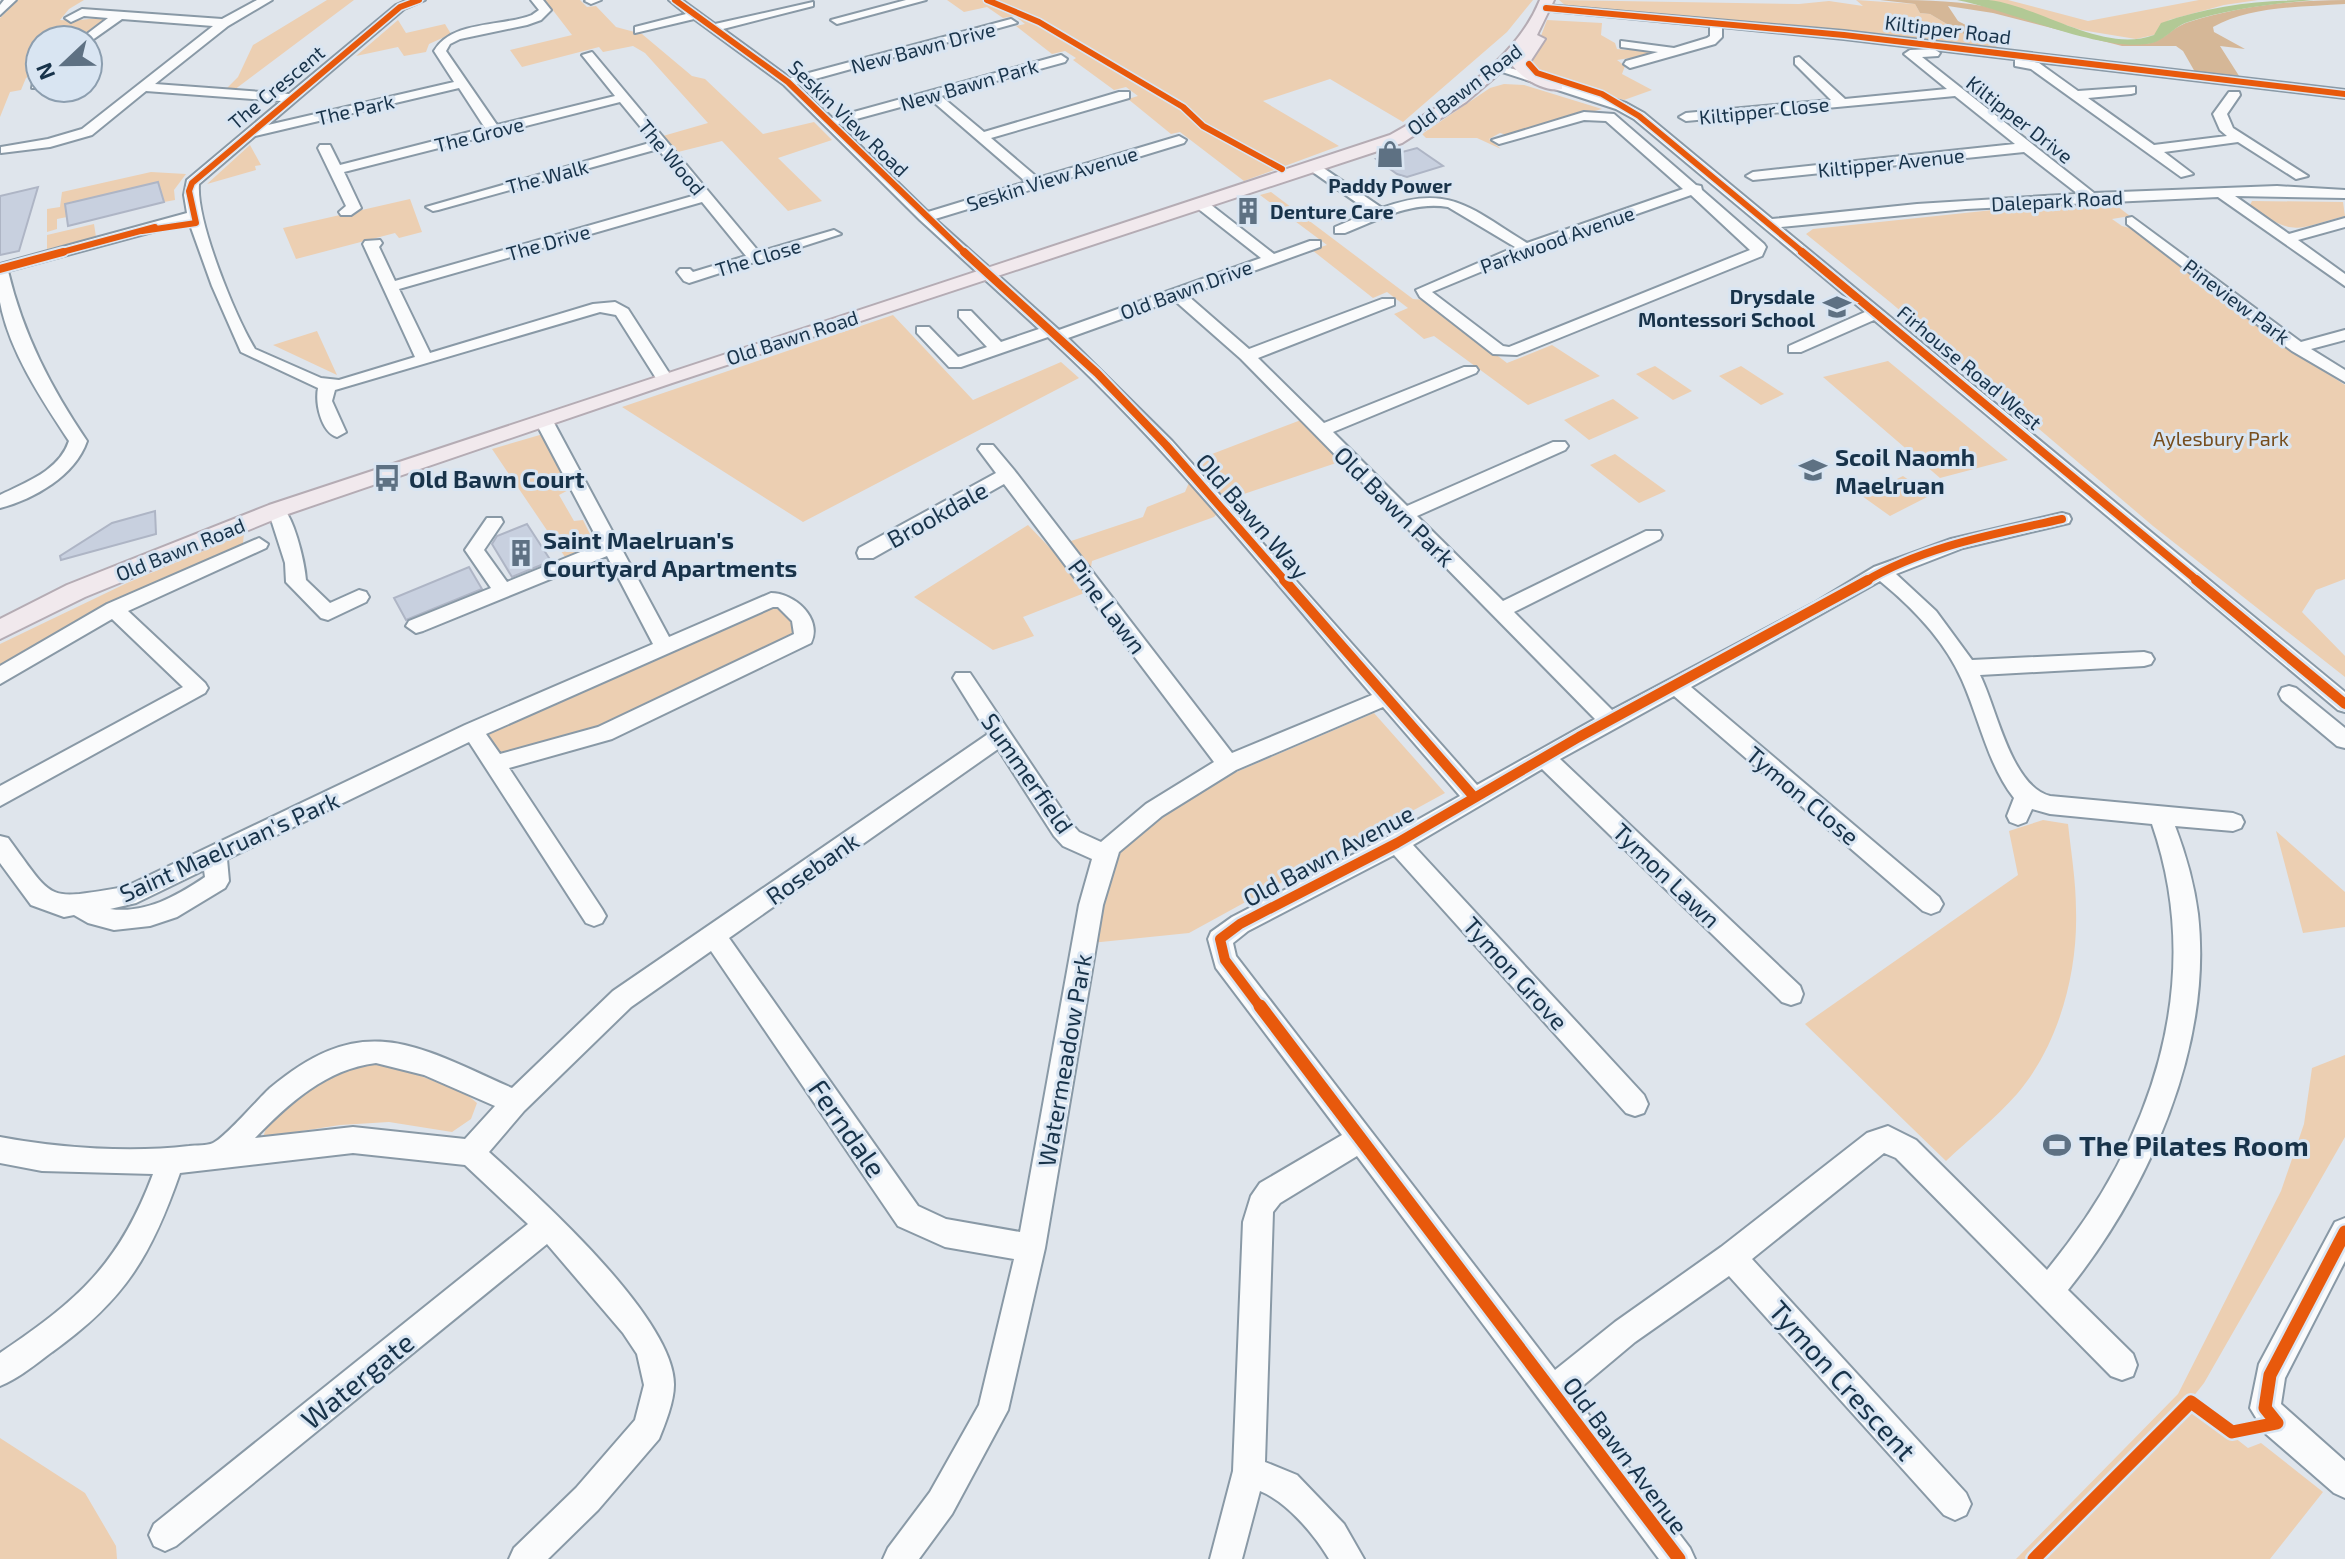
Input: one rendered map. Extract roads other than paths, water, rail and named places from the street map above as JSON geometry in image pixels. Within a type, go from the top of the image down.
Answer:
[{"type":"main road","name":"Old Bawn Road","points":[[0,630],[76,591],[277,510],[1400,137],[1474,87],[1522,46],[1544,10]]},
{"type":"main road","points":[[1544,10],[1540,36],[1520,65],[1528,74],[1556,86]]},
{"type":"main road","points":[[1474,87],[1523,81],[1556,86]]},
{"type":"street","points":[[0,12],[10,0]]},
{"type":"street","points":[[6,150],[50,143],[87,132],[224,23],[266,0]]},
{"type":"street","name":"The Crescent","points":[[327,386],[249,352],[195,219],[189,191],[192,183],[248,134],[400,7],[419,0]]},
{"type":"street","points":[[493,130],[440,51],[443,42],[535,19],[545,10],[537,0]]},
{"type":"street","name":"Seskin View Road","points":[[675,0],[788,82],[925,217],[988,274]]},
{"type":"street","points":[[713,28],[806,2],[842,24],[920,0]]},
{"type":"street","name":"Kiltipper Road","points":[[1544,10],[1872,38],[2345,94]]},
{"type":"street","points":[[71,18],[82,12],[224,23]]},
{"type":"street","points":[[104,26],[119,15]]},
{"type":"street","points":[[639,30],[695,15]]},
{"type":"street","name":"New Bawn Drive","points":[[788,82],[1011,23]]},
{"type":"street","points":[[1630,64],[1711,41],[1716,37],[1716,25]]},
{"type":"street","points":[[1625,44],[1675,51]]},
{"type":"street","name":"Kiltipper Drive","points":[[2090,197],[1910,54],[1931,52],[2029,64],[2186,174]]},
{"type":"street","name":"The Wood","points":[[588,55],[756,258]]},
{"type":"street","name":"New Bawn Park","points":[[830,122],[1061,59]]},
{"type":"street","name":"Kiltipper Close","points":[[1799,61],[1841,102]]},
{"type":"street","name":"Firhouse Road West","points":[[1496,68],[1621,106],[1639,116],[2345,704]]},
{"type":"street","name":"The Park","points":[[248,134],[461,84]]},
{"type":"street","points":[[144,87],[291,98]]},
{"type":"street","points":[[2075,95],[2131,90]]},
{"type":"street","name":"Kiltipper Close","points":[[1686,117],[1958,92]]},
{"type":"street","points":[[933,95],[1035,183]]},
{"type":"street","points":[[982,137],[1124,95]]},
{"type":"street","points":[[2234,95],[2220,114],[2227,130],[2301,176]]},
{"type":"street","name":"The Grove","points":[[335,170],[622,98]]},
{"type":"street","points":[[1499,140],[1584,116],[1609,117],[1696,189]]},
{"type":"street","points":[[2153,149],[2240,138]]},
{"type":"street","name":"Seskin View Avenue","points":[[925,217],[1179,140]]},
{"type":"street","name":"The Walk","points":[[433,207],[660,144]]},
{"type":"street","name":"Kiltipper Avenue","points":[[1753,176],[2029,147]]},
{"type":"street","points":[[325,148],[354,208],[346,212]]},
{"type":"street","points":[[1314,168],[1382,214]]},
{"type":"street","name":"Parkwood Avenue","points":[[1696,189],[1759,247],[1757,253],[1511,352],[1499,351],[1425,294],[1427,286],[1526,248],[1696,189]]},
{"type":"street","name":"Dalepark Road","points":[[1769,224],[2090,197],[2291,190],[2345,194]]},
{"type":"street","points":[[2222,193],[2345,281]]},
{"type":"street","name":"The Drive","points":[[391,287],[705,197]]},
{"type":"street","points":[[1340,230],[1422,201],[1441,200],[1461,208],[1526,248]]},
{"type":"street","points":[[1201,204],[1271,259]]},
{"type":"street","points":[[0,502],[65,465],[76,453],[78,441],[35,371],[9,315],[0,269],[195,219]]},
{"type":"street","name":"Pineview Park","points":[[2132,221],[2298,348],[2345,377]]},
{"type":"street","points":[[2287,239],[2345,222]]},
{"type":"street","name":"The Close","points":[[685,272],[689,278],[834,234]]},
{"type":"street","points":[[375,243],[370,244],[425,360]]},
{"type":"street","name":"Old Bawn Drive","points":[[923,330],[955,364],[1176,293],[1315,244]]},
{"type":"street","name":"Old Bawn Way","points":[[988,274],[1054,333],[1166,445],[1474,797]]},
{"type":"street","name":"Old Bawn Park","points":[[1176,293],[1247,356],[1610,721]]},
{"type":"street","points":[[1247,356],[1388,302]]},
{"type":"street","points":[[337,432],[324,401],[327,386],[340,385],[599,307],[615,307],[622,312],[665,379]]},
{"type":"street","points":[[1795,349],[1877,313]]},
{"type":"street","points":[[965,314],[998,349]]},
{"type":"street","points":[[2298,348],[2345,335]]},
{"type":"street","points":[[1321,431],[1470,370]]},
{"type":"street","points":[[544,421],[664,646]]},
{"type":"street","points":[[1403,515],[1559,446]]},
{"type":"street","name":"Pine Lawn","points":[[987,449],[1228,764]]},
{"type":"street","name":"Brookdale","points":[[866,553],[1008,474]]},
{"type":"street","points":[[277,510],[295,563],[296,582],[318,606],[328,613],[359,597]]},
{"type":"street","name":"Old Bawn Avenue","points":[[1679,1559],[1225,960],[1220,939],[1240,924],[1397,843],[1544,757],[1881,572],[1958,543],[2062,519]]},
{"type":"street","points":[[494,522],[474,550],[503,590]]},
{"type":"street","points":[[1499,611],[1653,535]]},
{"type":"street","points":[[0,676],[114,609],[259,544]]},
{"type":"street","points":[[416,626],[611,547]]},
{"type":"street","points":[[1881,572],[1918,603],[1967,668],[2022,806],[2050,805],[2233,822]]},
{"type":"street","name":"Saint Maelruan's Park","points":[[0,845],[39,898],[64,907],[80,907],[93,917],[115,920],[148,918],[193,899],[217,881],[215,857],[473,731],[565,693],[664,646],[771,600],[783,600],[796,612],[806,629],[804,638],[604,733],[495,764]]},
{"type":"street","points":[[0,797],[198,688],[114,609]]},
{"type":"street","points":[[1967,668],[2144,659]]},
{"type":"street","name":"Summerfield","points":[[963,678],[1062,829],[1071,839],[1105,854]]},
{"type":"street","name":"Tymon Close","points":[[1676,686],[1931,904]]},
{"type":"street","points":[[2289,694],[2345,740]]},
{"type":"street","name":"Watermeadow Park","points":[[899,1559],[941,1503],[993,1410],[1031,1248],[1091,905],[1105,854],[1125,832],[1154,810],[1228,764],[1385,698]]},
{"type":"street","points":[[473,731],[594,916]]},
{"type":"street","name":"Rosebank","points":[[515,1102],[622,999],[1001,736]]},
{"type":"street","name":"Tymon Lawn","points":[[1544,757],[1791,994]]},
{"type":"street","points":[[2049,1291],[2110,1209],[2155,1112],[2179,1035],[2188,945],[2173,844],[2161,817]]},
{"type":"street","name":"Tymon Grove","points":[[1397,843],[1635,1104]]},
{"type":"street","name":"Ferndale","points":[[714,936],[908,1216],[945,1233],[1031,1248]]},
{"type":"street","points":[[221,1155],[291,1087],[327,1064],[354,1053],[378,1051],[417,1062],[515,1102],[471,1153]]},
{"type":"street","points":[[1553,1391],[1625,1332],[1731,1257],[1877,1142],[1888,1139],[1906,1149],[2122,1365]]},
{"type":"street","points":[[0,1150],[42,1158],[171,1161],[353,1140],[471,1153],[549,1225],[650,1348],[659,1385],[648,1428],[587,1499],[525,1559]]},
{"type":"street","points":[[1226,1559],[1249,1471],[1257,1222],[1261,1206],[1270,1193],[1359,1140]]},
{"type":"street","points":[[0,1371],[69,1323],[123,1267],[158,1198],[171,1161]]},
{"type":"street","name":"Watergate","points":[[165,1535],[549,1225]]},
{"type":"street","points":[[2345,1232],[2270,1375],[2265,1408],[2277,1423],[2345,1482]]},
{"type":"street","name":"Tymon Crescent","points":[[1731,1257],[1955,1504]]},
{"type":"street","points":[[1249,1471],[1286,1486],[1333,1535],[1348,1559]]},
{"type":"place","name":"Paddy Power","points":[[1390,154]]},
{"type":"place","name":"Denture Care","points":[[1248,211]]},
{"type":"place","name":"Drysdale Montessori School","points":[[1837,307]]},
{"type":"place","name":"Scoil Naomh Maelruan","points":[[1813,470]]},
{"type":"place","name":"Old Bawn Court","points":[[387,478]]},
{"type":"place","name":"Saint Maelruan's Courtyard Apartments","points":[[521,553]]},
{"type":"place","name":"The Pilates Room","points":[[2057,1145]]},
{"type":"park label","name":"Aylesbury Park","points":[[2221,438]]}]
